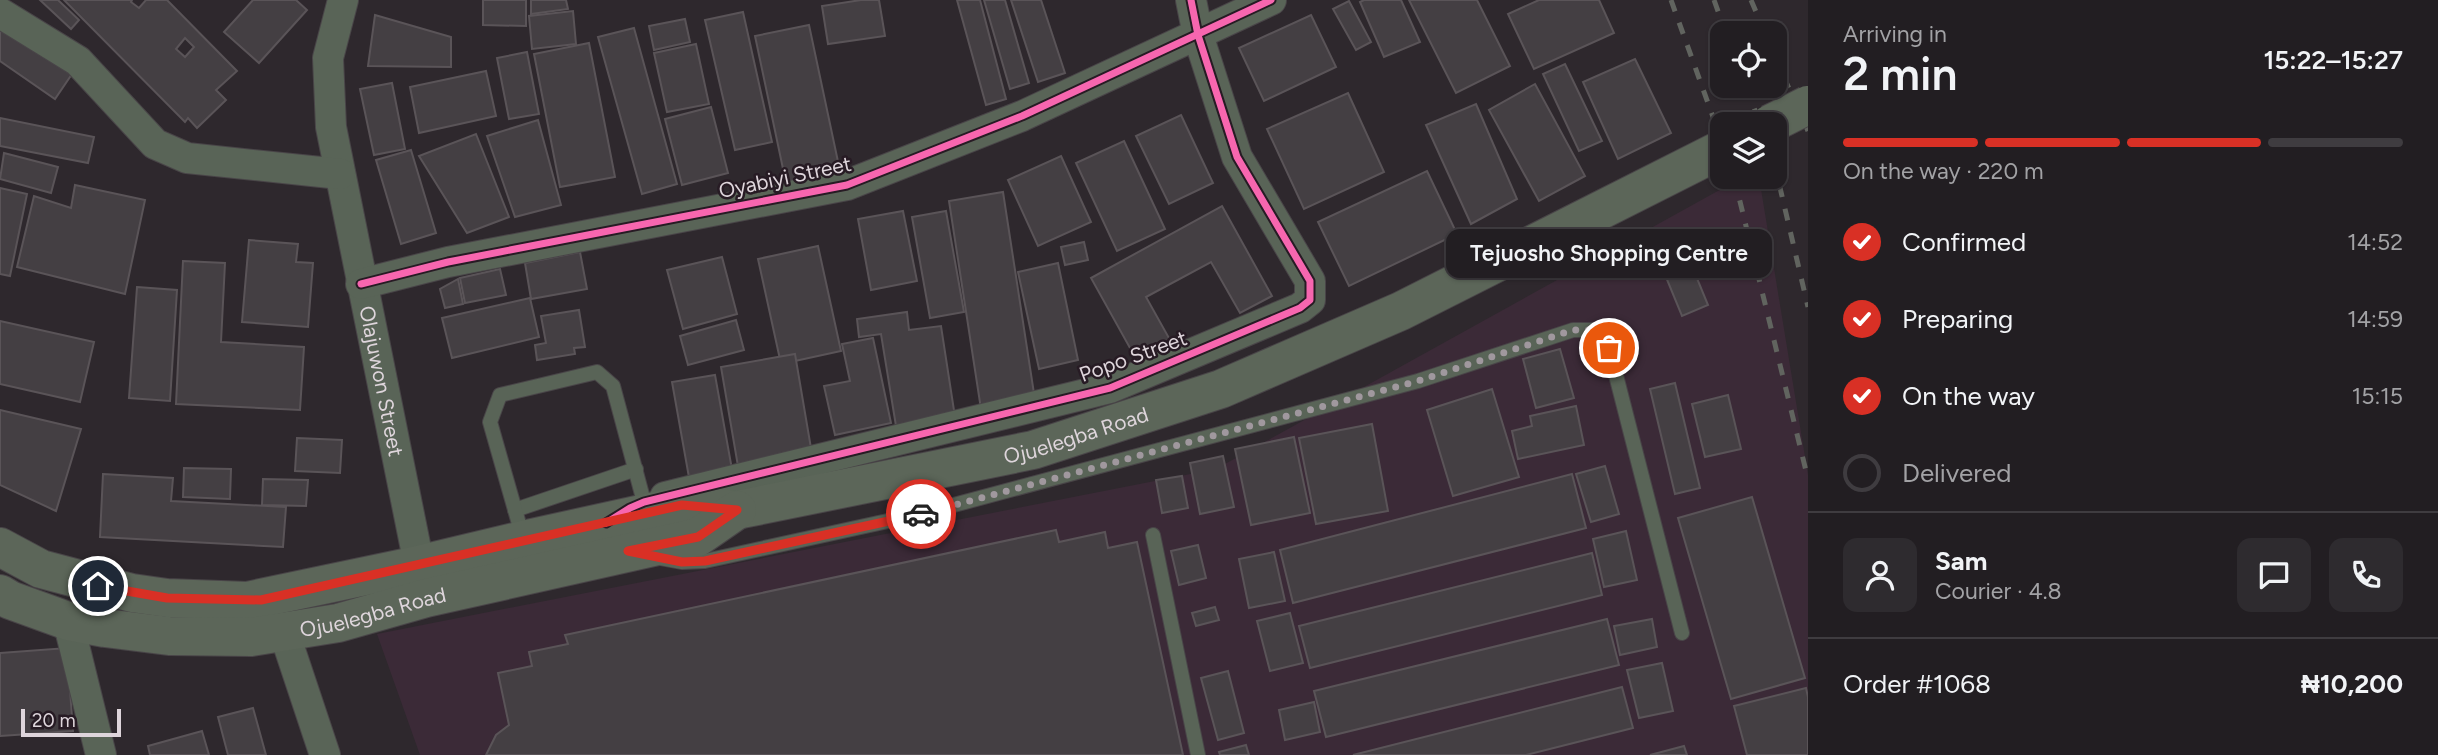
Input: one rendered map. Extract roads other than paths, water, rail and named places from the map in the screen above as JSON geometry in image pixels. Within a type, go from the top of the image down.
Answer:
[{"type":"main road","points":[[1787,116],[1808,105]]},
{"type":"main road","name":"Ojuelegba Road","points":[[0,547],[41,569],[132,593],[211,600],[261,600],[422,582],[617,537],[682,505],[737,510],[1033,450],[1222,389],[1401,311],[1710,155]]},
{"type":"main road","name":"Ojuelegba Road","points":[[0,594],[68,621],[169,636],[251,637],[338,623],[422,582],[519,525],[617,537]]},
{"type":"street","name":"Olajuwon Street","points":[[343,0],[328,58],[331,127],[422,582]]},
{"type":"street","name":"Popo Street","points":[[617,537],[629,508],[644,502],[1110,388],[1300,308],[1310,300],[1310,281],[1237,157],[1198,35],[1191,0]]},
{"type":"street","name":"Oyabiyi Street","points":[[361,284],[449,262],[847,185],[1022,116],[1271,0]]},
{"type":"street","points":[[0,13],[78,61],[155,144],[187,159],[340,174]]},
{"type":"street","points":[[68,621],[101,755]]},
{"type":"street","points":[[285,632],[325,755]]},
{"type":"lane","points":[[617,537],[682,562],[705,561],[920,514],[1418,381],[1573,330],[1597,330],[1609,348],[1682,633]]},
{"type":"lane","points":[[636,470],[519,525],[490,422],[500,396],[597,372],[612,386],[636,470],[644,502]]},
{"type":"lane","points":[[1153,535],[1198,755]]},
{"type":"railway","points":[[1671,0],[1711,112]]},
{"type":"railway","points":[[1714,0],[1722,21]]},
{"type":"railway","points":[[1751,0],[1760,21]]},
{"type":"railway","points":[[1787,84],[1808,131]]},
{"type":"railway","points":[[1750,98],[1756,112]]},
{"type":"railway","points":[[1737,189],[1808,479]]},
{"type":"railway","points":[[1780,189],[1808,307]]},
{"type":"place","name":"Tejuosho Shopping Centre","points":[[1609,348]]}]
